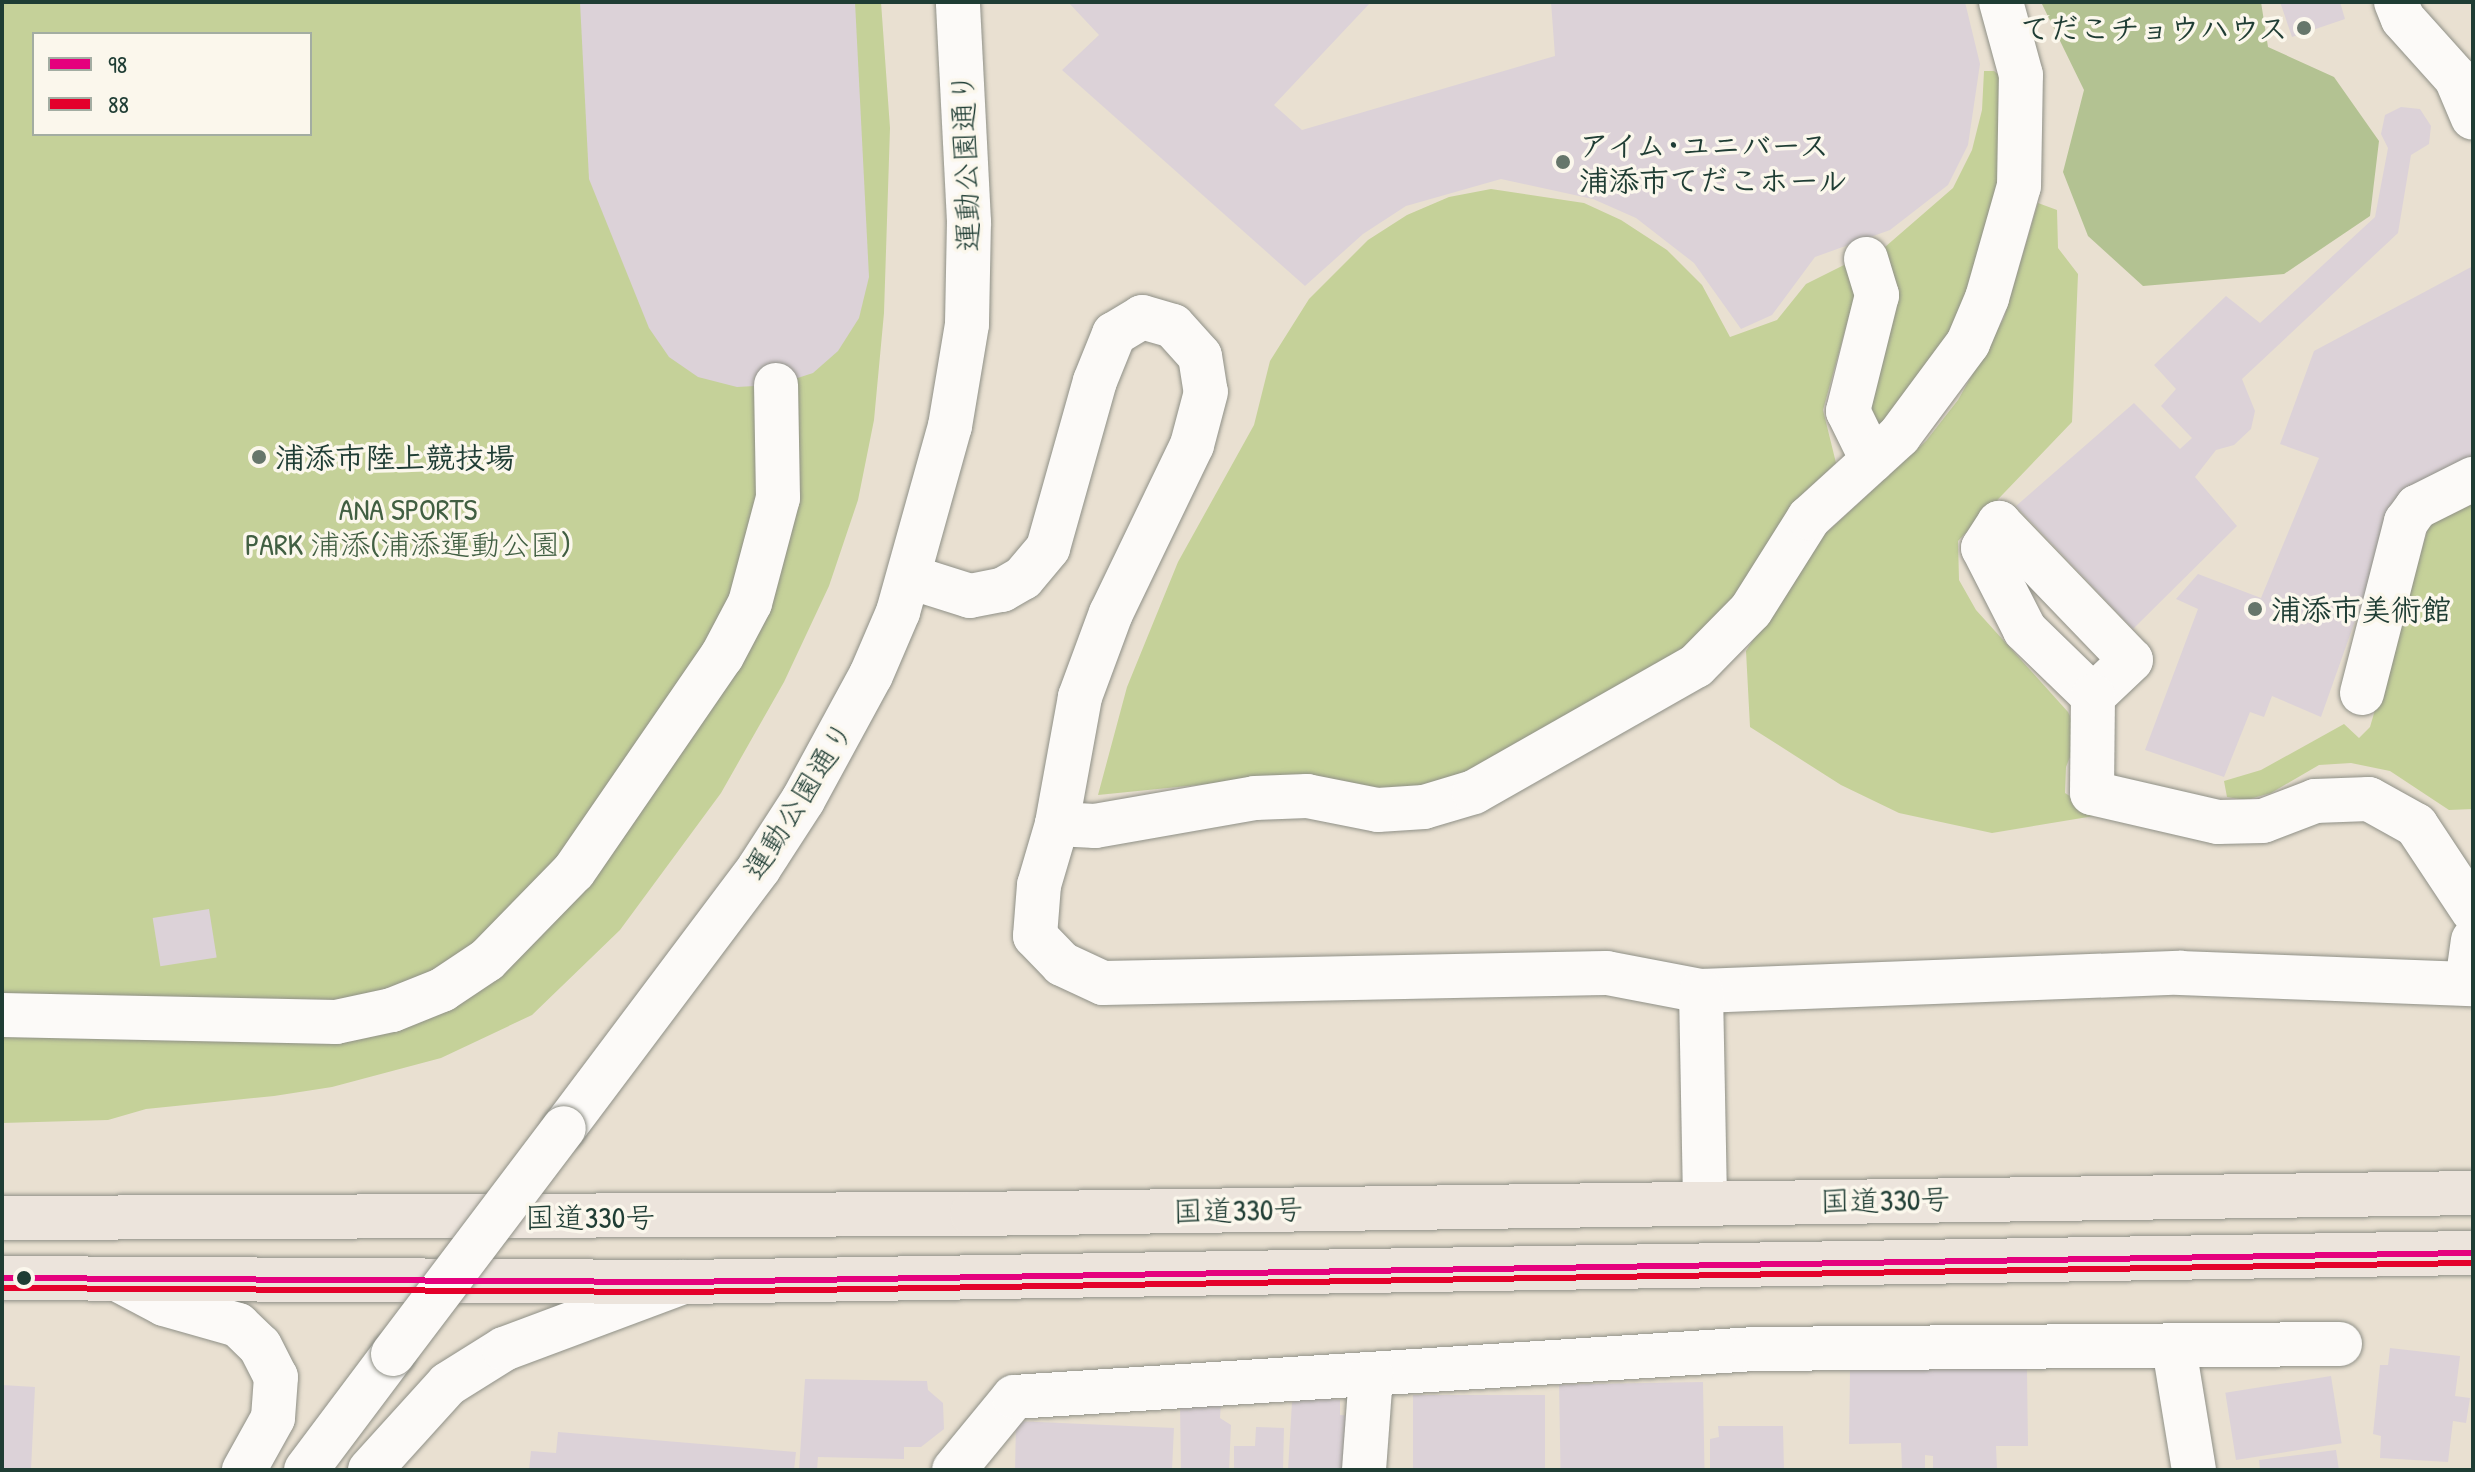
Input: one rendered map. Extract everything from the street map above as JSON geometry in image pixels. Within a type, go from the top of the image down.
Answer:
[{"type":"highway","name":"国道330号","points":[[2,1218],[972,1214],[2473,1193]]},
{"type":"highway","name":"国道330号","points":[[2,1278],[683,1282],[2473,1253]]},
{"type":"street","name":"運動公園通り","points":[[306,1470],[759,868],[803,800],[871,675],[910,577],[950,426],[967,324],[969,222],[958,2]]},
{"type":"street","points":[[1057,824],[1095,826],[1255,798],[1307,796],[1378,810],[1424,807],[1474,792],[1696,666],[1751,610],[1809,518],[1872,460],[1926,404],[1968,343],[1987,298],[2019,186],[2021,75],[2001,2]]},
{"type":"street","points":[[2396,2],[2403,19],[2456,78],[2473,118]]},
{"type":"street","points":[[1866,259],[1877,295],[1848,411],[1872,460]]},
{"type":"street","points":[[910,577],[970,596],[1002,590],[1023,578],[1048,548],[1095,381],[1114,334],[1142,317],[1173,326],[1200,356],[1206,392],[1192,445],[1111,613],[1080,697],[1057,824],[1039,885],[1035,936],[1062,964],[1103,983],[1607,973],[1701,991],[2180,973],[2470,984],[2473,940]]},
{"type":"street","points":[[2,1015],[336,1022],[392,1010],[442,990],[487,960],[574,871],[722,656],[750,603],[778,498],[776,385]]},
{"type":"street","points":[[2362,693],[2406,522],[2417,507],[2473,479]]},
{"type":"street","points":[[2093,696],[2092,793],[2218,822],[2263,821],[2315,801],[2369,799],[2416,825],[2473,911]]},
{"type":"street","points":[[1701,991],[1705,1202]]},
{"type":"street","points":[[117,1279],[164,1304],[238,1325],[260,1346],[276,1377],[273,1418],[244,1470]]},
{"type":"street","points":[[370,1470],[448,1384],[504,1349],[683,1282]]},
{"type":"street","points":[[954,1470],[1014,1397],[1755,1349],[2174,1348],[2340,1344]]},
{"type":"street","points":[[2174,1348],[2194,1470]]},
{"type":"street","points":[[1364,1470],[1371,1374]]},
{"type":"green space","name":"ANA SPORTS PARK 浦添(浦添運動公園)","points":[[2,2],[881,2],[890,128],[884,313],[874,420],[858,500],[829,586],[784,682],[721,793],[620,930],[532,1015],[441,1058],[332,1087],[146,1109],[108,1120],[2,1123]]},
{"type":"green space","points":[[2041,2],[2261,2],[2268,47],[2334,77],[2379,141],[2370,216],[2284,274],[2143,286],[2088,236],[2063,172],[2084,90]]},
{"type":"green space","points":[[1984,71],[1994,71],[2007,81],[1996,206],[1948,343],[1888,419],[1878,424],[1868,418],[1894,278],[1885,247],[1953,188],[1972,150],[1982,110]]},
{"type":"green space","points":[[1491,189],[1584,203],[1621,220],[1667,250],[1702,285],[1730,337],[1777,320],[1806,284],[1848,263],[1857,287],[1823,410],[1836,463],[1793,504],[1731,608],[1685,652],[1453,786],[1393,792],[1308,774],[1098,795],[1127,687],[1178,562],[1254,425],[1270,361],[1309,299],[1368,240],[1407,215],[1449,197]]},
{"type":"green space","points":[[2038,203],[2057,210],[2058,248],[2078,274],[2072,422],[1958,541],[1959,580],[1976,610],[2068,712],[2079,734],[2066,767],[2065,793],[2100,815],[1992,833],[1899,813],[1841,785],[1750,727],[1746,651],[1813,545],[1926,441],[1958,400],[2004,318]]},
{"type":"green space","points":[[2473,498],[2473,809],[2449,810],[2390,771],[2351,763],[2319,765],[2271,793],[2246,800],[2227,797],[2224,781],[2261,770],[2344,724],[2359,738],[2370,727],[2431,518]]},
{"type":"building","points":[[580,2],[855,2],[869,277],[859,318],[838,351],[813,373],[776,385],[737,387],[698,377],[669,357],[649,328],[589,179]]},
{"type":"building","name":"アイム･ユニバース 浦添市てだこホール","points":[[1068,2],[1371,2],[1274,105],[1302,130],[1555,56],[1551,2],[1965,2],[1980,64],[1968,145],[1948,185],[1890,230],[1815,257],[1772,315],[1741,329],[1694,263],[1636,218],[1593,199],[1501,179],[1406,206],[1363,234],[1305,286],[1062,70],[1099,35]]},
{"type":"building","name":"てだこチョウハウス","points":[[2280,2],[2340,2],[2345,19],[2292,37]]},
{"type":"building","points":[[2401,107],[2420,109],[2431,126],[2429,144],[2411,155],[2398,233],[2242,379],[2255,411],[2251,429],[2234,445],[2216,450],[2195,477],[2237,526],[2133,629],[2016,506],[2134,403],[2180,449],[2192,438],[2161,406],[2176,389],[2154,365],[2226,296],[2260,323],[2375,217],[2388,148],[2381,134],[2385,115]]},
{"type":"building","points":[[2473,266],[2473,463],[2397,502],[2321,717],[2272,696],[2264,717],[2250,712],[2224,777],[2145,750],[2198,609],[2176,599],[2198,574],[2261,598],[2319,458],[2280,444],[2314,351]]},
{"type":"building","points":[[209,909],[217,957],[160,966],[153,918]]},
{"type":"building","points":[[2390,1348],[2460,1356],[2455,1396],[2470,1398],[2466,1423],[2453,1421],[2448,1462],[2380,1458],[2381,1436],[2373,1434],[2380,1365],[2388,1365]]},
{"type":"building","points":[[2027,1369],[2028,1446],[1996,1446],[1997,1470],[1933,1470],[1933,1456],[1925,1455],[1925,1470],[1902,1470],[1901,1443],[1849,1444],[1850,1370]]},
{"type":"building","points":[[2331,1376],[2342,1443],[2236,1460],[2225,1393]]},
{"type":"building","points":[[805,1379],[927,1381],[928,1390],[943,1403],[944,1429],[921,1447],[904,1447],[904,1459],[818,1457],[817,1470],[799,1470]]},
{"type":"building","points":[[1703,1382],[1705,1470],[1561,1470],[1559,1385]]},
{"type":"building","points":[[2,1385],[35,1387],[31,1470],[2,1470]]},
{"type":"building","points":[[1413,1395],[1545,1395],[1545,1470],[1413,1470]]},
{"type":"building","points":[[1313,1397],[1340,1400],[1340,1415],[1354,1416],[1350,1470],[1288,1470],[1292,1402]]},
{"type":"building","points":[[1221,1403],[1220,1418],[1231,1425],[1229,1470],[1181,1470],[1180,1405]]},
{"type":"building","points":[[1016,1421],[1174,1428],[1172,1470],[1015,1470]]},
{"type":"building","points":[[1718,1426],[1783,1426],[1784,1470],[1710,1470],[1710,1439],[1719,1437]]},
{"type":"building","points":[[1256,1427],[1284,1428],[1283,1470],[1234,1470],[1234,1446],[1255,1446]]},
{"type":"building","points":[[558,1432],[796,1452],[794,1470],[529,1470],[531,1451],[556,1453]]},
{"type":"building","points":[[2336,1450],[2339,1470],[2260,1470],[2259,1460]]},
{"type":"transit line","name":"98","points":[[2,1278],[683,1282],[2473,1253]]},
{"type":"transit line","name":"88","points":[[2,1288],[683,1292],[2473,1263]]},
{"type":"place","name":"てだこチョウハウス","points":[[2304,28]]},
{"type":"place","name":"アイム･ユニバース 浦添市てだこホール","points":[[1563,162]]},
{"type":"place","name":"浦添市陸上競技場","points":[[259,457]]},
{"type":"place","name":"浦添市美術館","points":[[2255,609]]}]
